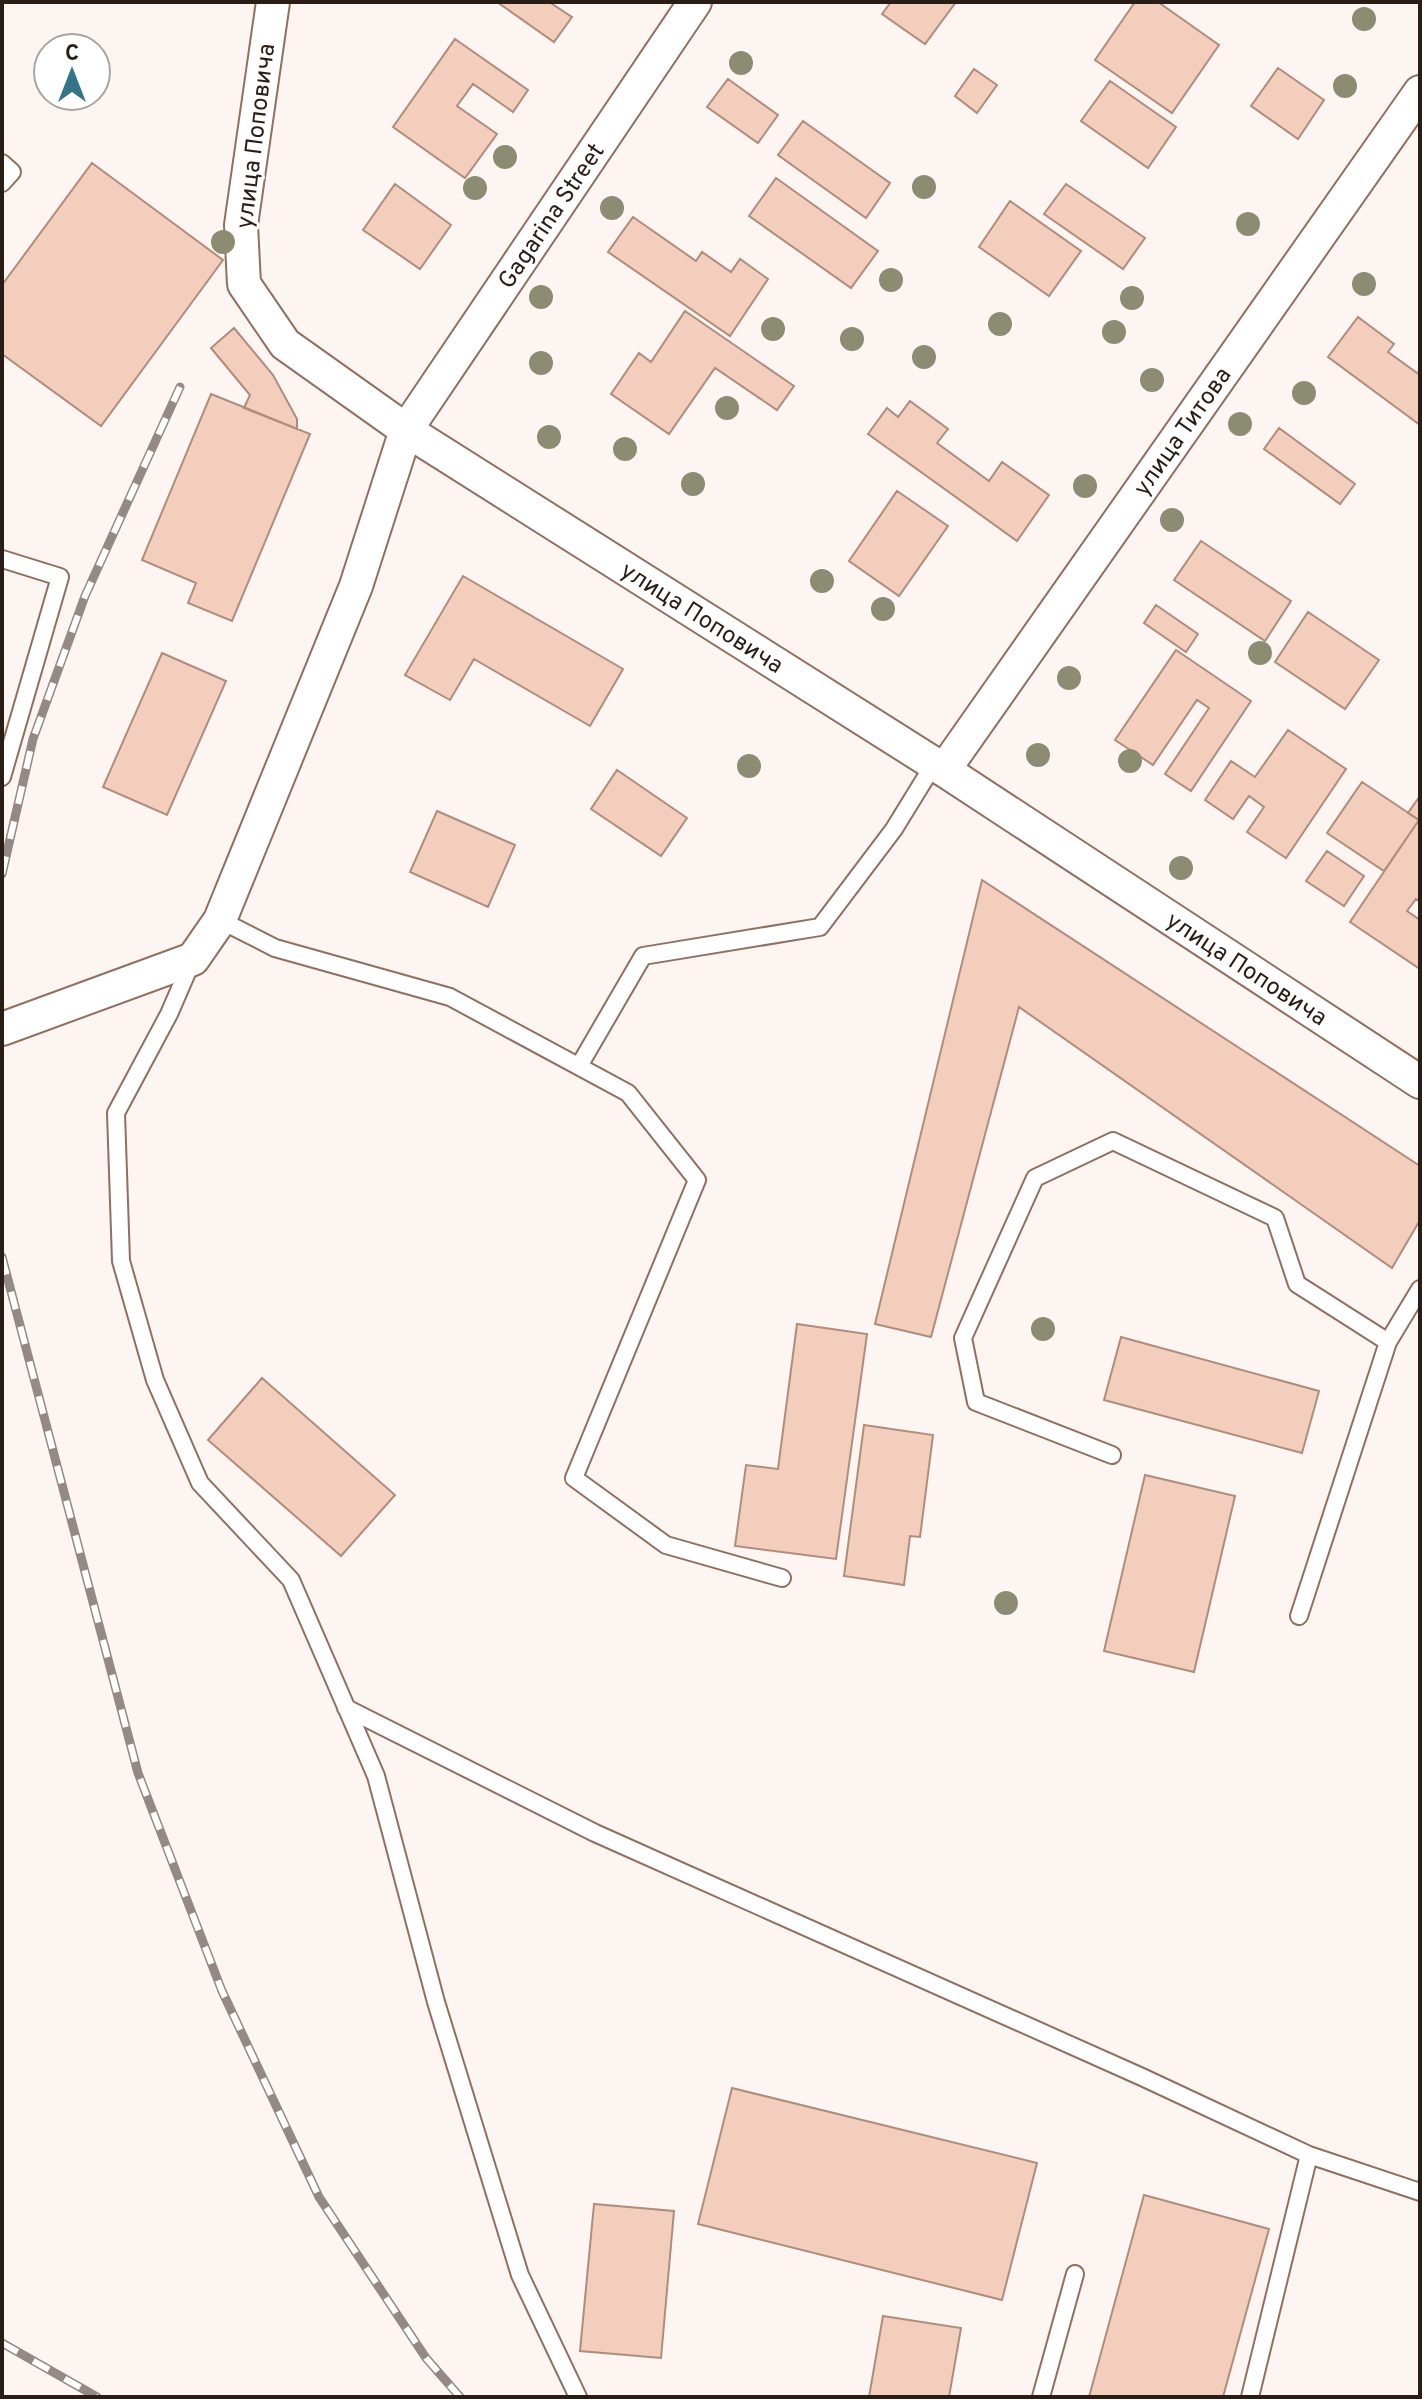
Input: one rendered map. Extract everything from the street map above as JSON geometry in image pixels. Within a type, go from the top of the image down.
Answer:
[{"type":"street","name":"улица Поповича","points":[[273,2],[241,225],[244,284],[285,344],[406,430],[939,767],[1420,1082]]},
{"type":"street","name":"Gagarina Street","points":[[193,959],[220,920],[356,586],[406,430],[695,2]]},
{"type":"street","name":"улица Титова","points":[[939,767],[1420,92]]},
{"type":"street","points":[[2,1029],[193,959]]},
{"type":"lane","points":[[2,163],[12,172],[2,183]]},
{"type":"lane","points":[[2,559],[60,577],[2,777]]},
{"type":"lane","points":[[579,1066],[643,956],[820,927],[939,767]]},
{"type":"lane","points":[[220,920],[275,948],[450,997],[628,1093],[697,1180],[574,1478],[666,1545],[782,1578]]},
{"type":"lane","points":[[193,959],[169,1014],[116,1113],[121,1261],[155,1380],[200,1483],[291,1580],[376,1776],[436,2002],[520,2275],[578,2397]]},
{"type":"lane","points":[[1112,1455],[976,1402],[963,1338],[1035,1178],[1113,1141],[1275,1218],[1297,1284],[1388,1342]]},
{"type":"lane","points":[[1299,1616],[1388,1342],[1420,1289]]},
{"type":"lane","points":[[346,1708],[595,1833],[1127,2070],[1309,2155],[1420,2192]]},
{"type":"lane","points":[[1250,2397],[1309,2155]]},
{"type":"lane","points":[[1041,2397],[1075,2274]]},
{"type":"building","points":[[497,2],[549,2],[572,17],[554,42]]},
{"type":"building","points":[[891,2],[956,2],[925,44],[882,14]]},
{"type":"building","points":[[1135,2],[1158,2],[1219,45],[1172,113],[1095,60]]},
{"type":"building","points":[[455,39],[528,90],[513,112],[473,84],[457,106],[497,134],[465,178],[393,127]]},
{"type":"building","points":[[1278,68],[1324,100],[1298,139],[1251,106]]},
{"type":"building","points":[[974,69],[997,85],[977,113],[955,96]]},
{"type":"building","points":[[728,79],[778,115],[758,143],[707,107]]},
{"type":"building","points":[[1110,81],[1176,127],[1148,168],[1081,121]]},
{"type":"building","points":[[803,121],[890,183],[866,218],[778,155]]},
{"type":"building","points":[[92,163],[223,260],[101,426],[2,354],[2,285]]},
{"type":"building","points":[[776,178],[878,251],[851,288],[749,216]]},
{"type":"building","points":[[395,184],[451,225],[420,269],[363,230]]},
{"type":"building","points":[[1066,184],[1145,238],[1123,269],[1044,214]]},
{"type":"building","points":[[1010,201],[1081,251],[1049,296],[979,247]]},
{"type":"building","points":[[633,217],[696,261],[702,252],[731,272],[740,259],[768,279],[730,336],[608,252]]},
{"type":"building","points":[[685,311],[794,386],[777,410],[715,368],[669,434],[611,394],[639,353],[651,362]]},
{"type":"building","points":[[1358,317],[1394,344],[1388,352],[1420,375],[1420,425],[1328,357]]},
{"type":"building","points":[[234,328],[273,375],[297,419],[297,429],[244,408],[250,395],[211,348]]},
{"type":"building","points":[[211,394],[310,434],[232,621],[188,603],[196,583],[142,560]]},
{"type":"building","points":[[910,401],[948,429],[937,443],[989,481],[1002,462],[1049,495],[1017,541],[868,434],[887,408],[898,417]]},
{"type":"building","points":[[1279,428],[1355,484],[1340,504],[1264,449]]},
{"type":"building","points":[[897,491],[948,526],[899,596],[849,561]]},
{"type":"building","points":[[1201,541],[1291,601],[1265,641],[1174,580]]},
{"type":"building","points":[[463,576],[623,669],[590,726],[474,659],[450,700],[405,675]]},
{"type":"building","points":[[1156,605],[1198,634],[1186,652],[1144,623]]},
{"type":"building","points":[[1308,612],[1379,660],[1345,709],[1275,662]]},
{"type":"building","points":[[1176,650],[1251,701],[1191,791],[1165,774],[1209,708],[1197,700],[1153,765],[1115,740]]},
{"type":"building","points":[[162,653],[226,681],[167,815],[103,787]]},
{"type":"building","points":[[1288,730],[1346,769],[1286,858],[1247,832],[1264,807],[1249,796],[1233,819],[1205,800],[1231,761],[1255,777]]},
{"type":"building","points":[[617,770],[687,818],[661,856],[591,809]]},
{"type":"building","points":[[1362,782],[1419,820],[1384,871],[1327,833]]},
{"type":"building","points":[[1420,796],[1420,821],[1408,813]]},
{"type":"building","points":[[437,811],[515,845],[488,907],[410,872]]},
{"type":"building","points":[[1419,820],[1420,902],[1416,899],[1407,911],[1420,920],[1420,969],[1350,922]]},
{"type":"building","points":[[1327,851],[1364,876],[1344,906],[1306,881]]},
{"type":"building","points":[[982,880],[1420,1166],[1420,1220],[1392,1268],[1019,1007],[931,1337],[875,1324]]},
{"type":"building","points":[[797,1324],[867,1334],[836,1559],[735,1546],[746,1465],[778,1469]]},
{"type":"building","points":[[1121,1337],[1319,1391],[1302,1453],[1104,1400]]},
{"type":"building","points":[[262,1378],[395,1495],[341,1556],[208,1440]]},
{"type":"building","points":[[864,1425],[933,1435],[920,1537],[910,1536],[904,1585],[844,1576]]},
{"type":"building","points":[[1145,1475],[1235,1496],[1194,1672],[1104,1651]]},
{"type":"building","points":[[732,2088],[1037,2163],[1002,2300],[698,2224]]},
{"type":"building","points":[[1144,2195],[1269,2229],[1223,2397],[1089,2397]]},
{"type":"building","points":[[594,2204],[674,2211],[661,2358],[580,2351]]},
{"type":"building","points":[[883,2316],[961,2328],[949,2397],[869,2397]]},
{"type":"railway","points":[[2,874],[33,739],[85,596],[180,387]]},
{"type":"railway","points":[[2,1257],[138,1773],[222,1991],[319,2197],[426,2358],[460,2397]]},
{"type":"railway","points":[[2,2343],[97,2397]]}]
